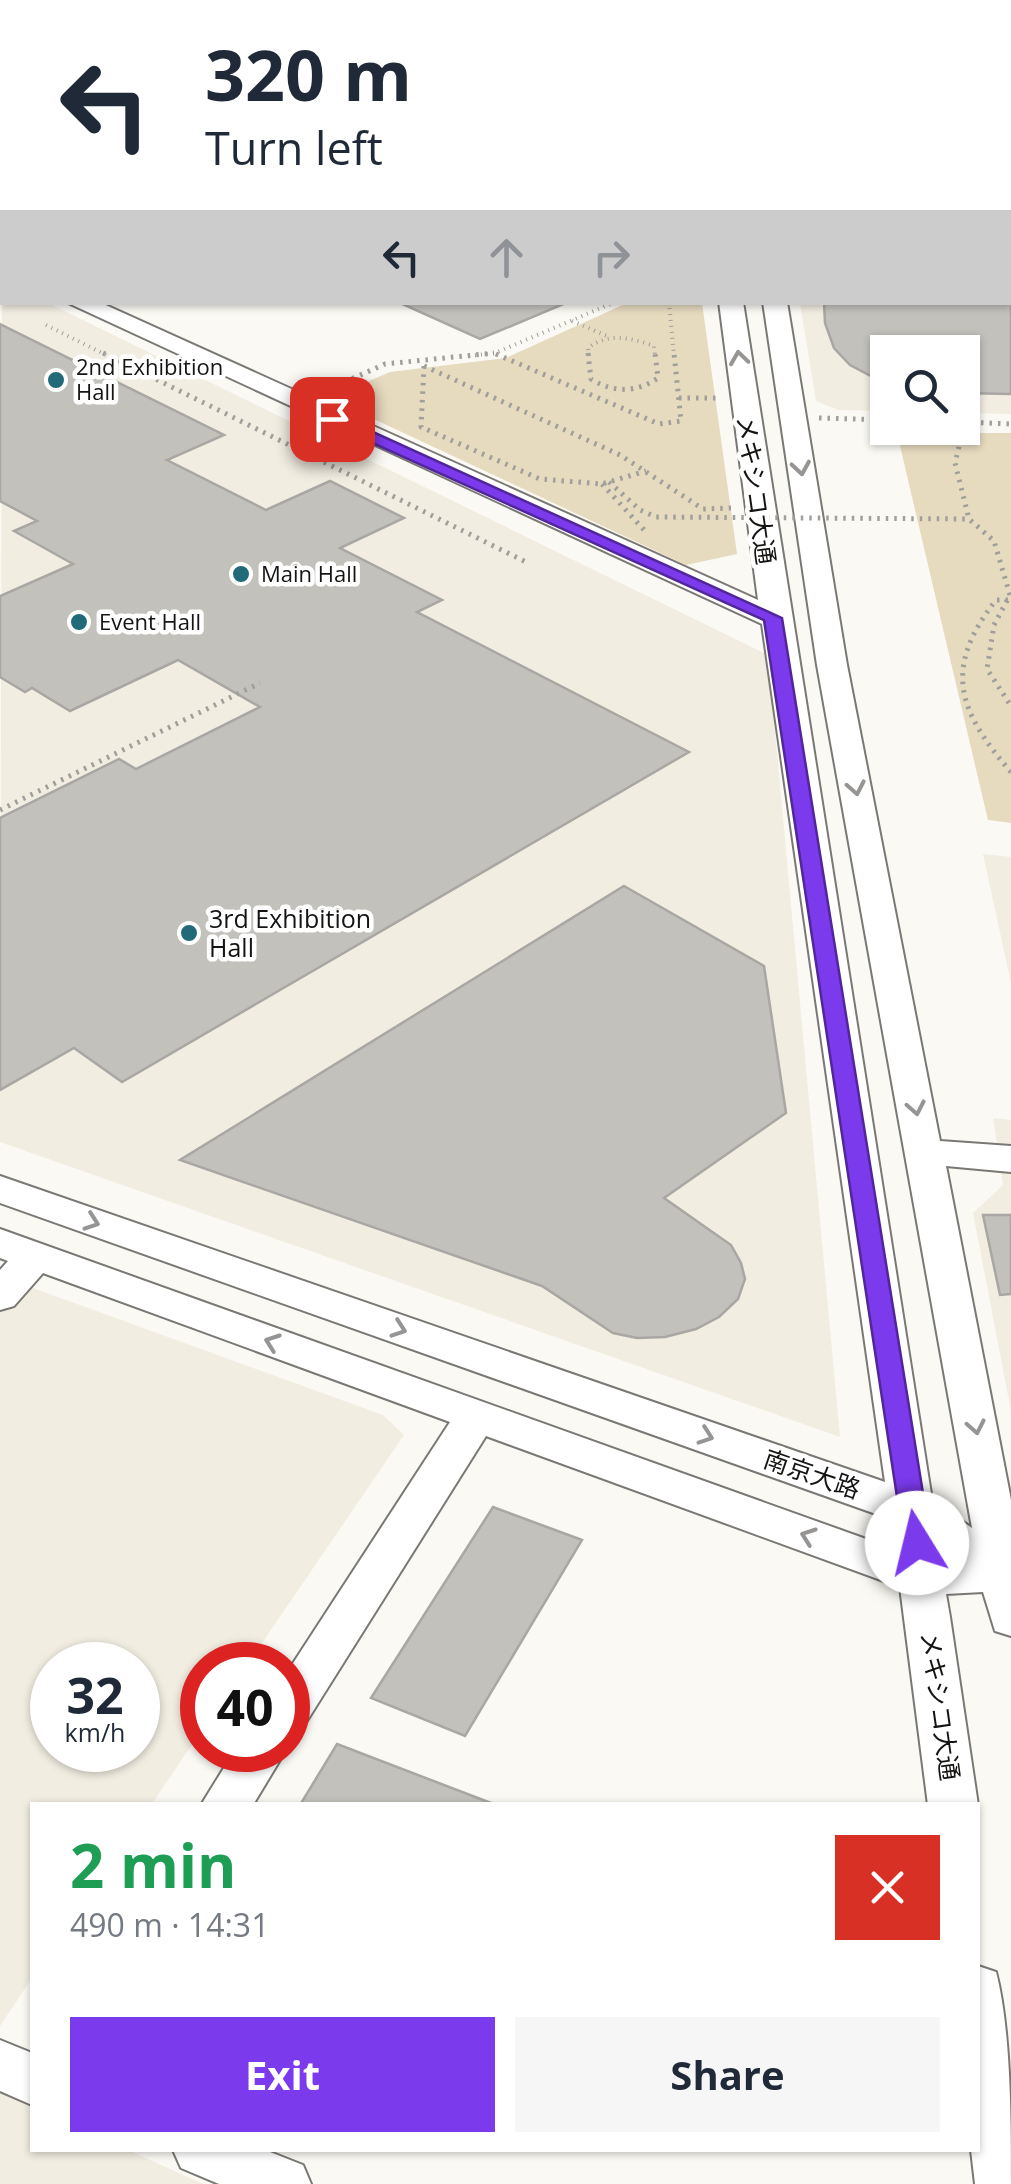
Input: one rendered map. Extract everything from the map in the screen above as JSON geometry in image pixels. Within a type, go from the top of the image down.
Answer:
[{"type":"street","points":[[85,305],[773,618]]},
{"type":"street","name":"メキシコ大通","points":[[732,305],[773,618],[923,1577],[953,1802]]},
{"type":"street","name":"メキシコ大通","points":[[775,305],[832,665],[1011,1618]]},
{"type":"street","points":[[924,1152],[1011,1159]]},
{"type":"street","name":"南京大路","points":[[0,1190],[912,1509],[1003,1574]]},
{"type":"street","points":[[0,1296],[18,1249],[923,1577],[1003,1574]]},
{"type":"street","points":[[310,1676],[476,1417]]},
{"type":"street","points":[[228,1802],[248,1772]]},
{"type":"street","points":[[980,2004],[1004,2184]]},
{"type":"street","points":[[0,2064],[30,2079]]},
{"type":"street","points":[[205,2152],[283,2184]]},
{"type":"path","points":[[250,424],[386,364],[495,353],[608,305]]},
{"type":"path","points":[[495,353],[659,424],[681,421],[669,305]]},
{"type":"path","points":[[571,321],[611,338]]},
{"type":"path","points":[[46,325],[528,563]]},
{"type":"path","points":[[586,392],[600,386],[635,390],[649,386],[658,378],[654,346],[631,338],[598,340],[588,348],[591,379],[600,386]]},
{"type":"path","points":[[424,363],[620,455],[703,508],[738,508]]},
{"type":"path","points":[[424,363],[421,426],[540,479],[602,484],[646,471]]},
{"type":"path","points":[[678,398],[724,398]]},
{"type":"path","points":[[793,418],[870,420]]},
{"type":"path","points":[[980,423],[1011,424]]},
{"type":"path","points":[[960,445],[956,463],[969,519],[994,541],[1010,595],[994,625],[987,668],[1011,706]]},
{"type":"path","points":[[610,482],[640,510],[656,518],[969,519]]},
{"type":"path","points":[[602,484],[652,539]]},
{"type":"path","points":[[1008,600],[996,600],[973,625],[960,656],[964,703],[982,742],[1011,772]]},
{"type":"path","points":[[0,810],[260,682]]},
{"type":"shaded area","points":[[2,305],[52,305],[768,655],[840,1437],[0,1142]]},
{"type":"shaded area","points":[[623,305],[702,305],[737,554],[686,565],[329,398],[390,372],[506,358]]},
{"type":"shaded area","points":[[800,305],[1011,305],[1011,414],[980,413],[980,335],[870,335],[870,411],[838,410],[816,401]]},
{"type":"shaded area","points":[[980,433],[1011,433],[1011,823],[988,820],[900,445],[980,445]]},
{"type":"shaded area","points":[[983,854],[1011,857],[1011,983]]},
{"type":"shaded area","points":[[993,1118],[1011,1120],[1011,1411],[973,1213],[1003,1185]]},
{"type":"shaded area","points":[[0,1276],[383,1415],[404,1435],[263,1642],[180,1642],[180,1762],[153,1802],[30,1802],[30,1981],[0,2026]]},
{"type":"shaded area","points":[[0,2092],[30,2106],[30,2152],[132,2152],[203,2184],[0,2184]]},
{"type":"building","points":[[405,305],[561,305],[480,339]]},
{"type":"building","points":[[824,305],[1011,305],[1011,394],[980,393],[980,335],[870,335],[870,375],[850,365],[834,348],[825,323]]},
{"type":"building","name":"3rd Exhibition Hall","points":[[0,324],[224,435],[167,460],[266,510],[330,481],[404,518],[340,548],[442,600],[417,612],[689,752],[122,1082],[74,1048],[0,1090],[0,818],[119,759],[136,769],[260,707],[178,660],[70,711],[32,688],[25,692],[0,677],[0,596],[73,564],[14,531],[37,521],[0,501]]},
{"type":"building","points":[[624,886],[764,966],[786,1113],[664,1198],[731,1245],[741,1263],[745,1279],[738,1299],[719,1317],[696,1329],[665,1337],[637,1338],[613,1333],[542,1286],[180,1160]]},
{"type":"building","points":[[983,1215],[1011,1215],[1011,1294],[1000,1295]]},
{"type":"building","points":[[493,1507],[582,1540],[465,1736],[371,1698]]},
{"type":"building","points":[[337,1744],[488,1802],[302,1802]]},
{"type":"place","name":"2nd Exhibition Hall","points":[[56,380]]},
{"type":"place","name":"Main Hall","points":[[241,574]]},
{"type":"place","name":"Event Hall","points":[[79,622]]},
{"type":"place","name":"3rd Exhibition Hall","points":[[189,933]]},
{"type":"route","points":[[332,419],[773,618],[917,1543]]}]
